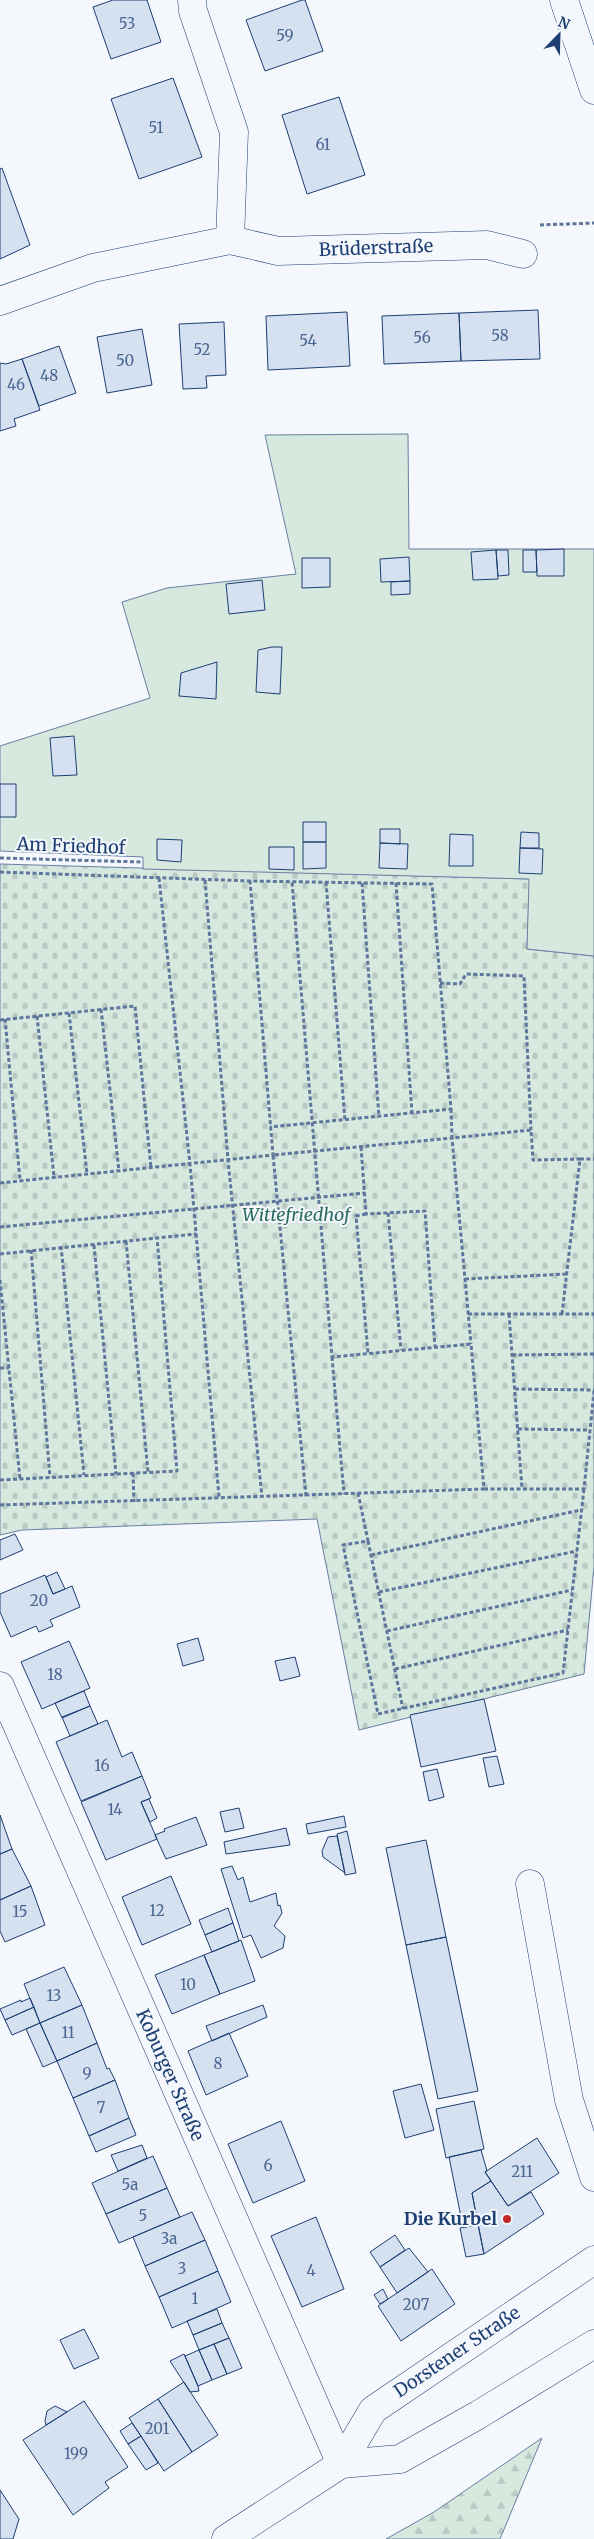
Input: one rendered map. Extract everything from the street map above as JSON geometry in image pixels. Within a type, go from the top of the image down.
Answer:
[{"type":"main road","points":[[192,0],[193,11],[234,132],[230,240]]},
{"type":"main road","points":[[564,0],[594,90]]},
{"type":"main road","name":"Brüderstraße","points":[[0,301],[94,268],[230,240],[278,251],[487,245],[523,254]]},
{"type":"main road","name":"Koburger Straße","points":[[0,1686],[341,2464]]},
{"type":"main road","points":[[530,1884],[569,2100],[594,2177]]},
{"type":"main road","name":"Dorstener Straße","points":[[226,2539],[341,2464],[373,2410],[594,2260]]},
{"type":"main road","name":"Dorstener Straße","points":[[341,2464],[400,2459],[478,2415],[594,2344]]},
{"type":"path","name":"Am Friedhof","points":[[0,858],[141,862]]},
{"type":"path","points":[[0,872],[250,882],[432,884],[452,1138],[484,1489]]},
{"type":"path","points":[[159,878],[190,1164],[219,1497]]},
{"type":"path","points":[[205,880],[228,1160],[262,1497]]},
{"type":"path","points":[[250,882],[270,1127],[306,1496]]},
{"type":"path","points":[[292,882],[344,1494]]},
{"type":"path","points":[[326,882],[345,1121]]},
{"type":"path","points":[[362,882],[379,1117]]},
{"type":"path","points":[[396,883],[412,1113]]},
{"type":"path","points":[[440,983],[460,984],[466,974],[524,976],[532,1160],[594,1159]]},
{"type":"path","points":[[0,1020],[135,1006],[151,1168]]},
{"type":"path","points":[[101,1009],[119,1171]]},
{"type":"path","points":[[69,1013],[86,1174]]},
{"type":"path","points":[[36,1016],[54,1177]]},
{"type":"path","points":[[5,1019],[20,1181]]},
{"type":"path","points":[[270,1127],[451,1109]]},
{"type":"path","points":[[0,1183],[531,1130]]},
{"type":"path","points":[[361,1147],[366,1214]]},
{"type":"path","points":[[562,1314],[580,1159]]},
{"type":"path","points":[[0,1226],[365,1193]]},
{"type":"path","points":[[368,1354],[356,1216],[366,1214],[425,1211],[434,1347]]},
{"type":"path","points":[[388,1213],[401,1350]]},
{"type":"path","points":[[0,1254],[61,1246],[94,1245],[196,1234]]},
{"type":"path","points":[[0,1480],[177,1471],[157,1237]]},
{"type":"path","points":[[126,1241],[148,1472]]},
{"type":"path","points":[[94,1245],[116,1474]]},
{"type":"path","points":[[61,1246],[84,1476]]},
{"type":"path","points":[[31,1250],[50,1477]]},
{"type":"path","points":[[465,1279],[567,1274]]},
{"type":"path","points":[[0,1280],[20,1479]]},
{"type":"path","points":[[468,1314],[594,1314]]},
{"type":"path","points":[[509,1314],[522,1489]]},
{"type":"path","points":[[332,1357],[471,1344]]},
{"type":"path","points":[[512,1355],[594,1354]]},
{"type":"path","points":[[0,1368],[9,1368]]},
{"type":"path","points":[[368,1541],[343,1545],[378,1714],[563,1673],[594,1390],[515,1389]]},
{"type":"path","points":[[518,1429],[590,1430]]},
{"type":"path","points":[[133,1473],[134,1502]]},
{"type":"path","points":[[0,1505],[484,1489],[584,1489]]},
{"type":"path","points":[[358,1493],[403,1709]]},
{"type":"path","points":[[371,1555],[581,1510]]},
{"type":"path","points":[[379,1592],[577,1552]]},
{"type":"path","points":[[387,1631],[572,1590]]},
{"type":"path","points":[[395,1669],[568,1630]]},
{"type":"green space","points":[[408,434],[409,549],[594,549],[594,956],[527,949],[529,879],[143,869],[143,857],[0,851],[0,746],[150,698],[122,602],[167,588],[296,574],[265,435]]},
{"type":"green space","name":"Wittefriedhof","points":[[0,864],[530,879],[527,949],[594,956],[594,1567],[584,1674],[359,1730],[317,1519],[22,1530],[0,1535]]},
{"type":"green space","points":[[542,2438],[500,2539],[386,2539],[434,2512]]},
{"type":"building","points":[[113,0],[147,0],[161,42],[111,59],[93,7]]},
{"type":"building","points":[[305,0],[323,51],[265,71],[246,20]]},
{"type":"building","points":[[173,78],[202,157],[139,179],[111,99]]},
{"type":"building","points":[[339,97],[365,175],[307,194],[282,115]]},
{"type":"building","points":[[2,168],[30,245],[0,259],[0,169]]},
{"type":"building","points":[[538,310],[540,359],[461,361],[459,313]]},
{"type":"building","points":[[347,312],[350,366],[268,370],[266,316]]},
{"type":"building","points":[[459,313],[461,361],[384,364],[382,316]]},
{"type":"building","points":[[224,322],[226,375],[206,376],[207,388],[183,389],[179,324]]},
{"type":"building","points":[[142,329],[152,385],[107,393],[97,337]]},
{"type":"building","points":[[59,346],[76,393],[39,406],[22,359]]},
{"type":"building","points":[[22,359],[40,410],[14,419],[16,426],[0,431],[0,363],[6,364]]},
{"type":"building","points":[[564,549],[564,576],[537,576],[536,550]]},
{"type":"building","points":[[496,550],[508,550],[509,575],[498,576]]},
{"type":"building","points":[[496,550],[498,579],[473,580],[471,552]]},
{"type":"building","points":[[523,550],[536,550],[537,572],[523,572]]},
{"type":"building","points":[[409,557],[410,581],[381,582],[380,559]]},
{"type":"building","points":[[302,558],[330,558],[330,587],[302,588]]},
{"type":"building","points":[[262,580],[265,610],[229,614],[226,584]]},
{"type":"building","points":[[410,581],[410,594],[391,595],[391,582]]},
{"type":"building","points":[[282,647],[280,694],[256,692],[258,650]]},
{"type":"building","points":[[217,662],[216,699],[179,696],[181,673]]},
{"type":"building","points":[[74,736],[77,775],[53,776],[50,738]]},
{"type":"building","points":[[0,784],[16,784],[16,817],[0,817]]},
{"type":"building","points":[[303,822],[326,822],[326,842],[303,842]]},
{"type":"building","points":[[380,829],[400,829],[400,844],[380,843]]},
{"type":"building","points":[[521,832],[539,833],[539,848],[520,848]]},
{"type":"building","points":[[450,834],[473,835],[473,866],[449,866]]},
{"type":"building","points":[[157,839],[182,840],[181,862],[157,860]]},
{"type":"building","points":[[303,842],[326,842],[326,868],[303,869]]},
{"type":"building","points":[[380,843],[408,844],[407,869],[379,868]]},
{"type":"building","points":[[269,847],[294,847],[294,870],[269,869]]},
{"type":"building","points":[[520,848],[543,849],[542,874],[519,873]]},
{"type":"building","points":[[15,1534],[23,1550],[0,1560],[0,1540]]},
{"type":"building","points":[[57,1572],[65,1589],[53,1594],[46,1577]]},
{"type":"building","points":[[45,1575],[53,1594],[72,1586],[80,1607],[50,1620],[53,1626],[39,1632],[36,1626],[11,1637],[0,1612],[0,1594]]},
{"type":"building","points":[[198,1638],[204,1660],[183,1666],[177,1644]]},
{"type":"building","points":[[69,1641],[90,1688],[42,1709],[21,1662]]},
{"type":"building","points":[[295,1657],[300,1676],[280,1681],[275,1661]]},
{"type":"building","points":[[84,1691],[90,1706],[62,1718],[55,1703]]},
{"type":"building","points":[[484,1699],[496,1751],[421,1767],[410,1715]]},
{"type":"building","points":[[90,1706],[98,1724],[70,1736],[62,1717]]},
{"type":"building","points":[[107,1720],[122,1757],[132,1752],[142,1776],[81,1801],[56,1742]]},
{"type":"building","points":[[497,1756],[504,1784],[489,1787],[483,1758]]},
{"type":"building","points":[[437,1769],[444,1797],[429,1801],[423,1772]]},
{"type":"building","points":[[142,1776],[151,1798],[141,1802],[157,1839],[106,1860],[81,1802]]},
{"type":"building","points":[[149,1799],[157,1818],[150,1822],[141,1802]]},
{"type":"building","points":[[239,1808],[244,1828],[225,1832],[220,1812]]},
{"type":"building","points":[[0,1815],[12,1849],[0,1854]]},
{"type":"building","points":[[344,1816],[346,1827],[308,1834],[306,1824]]},
{"type":"building","points":[[196,1817],[207,1845],[166,1859],[155,1835],[165,1831],[164,1829]]},
{"type":"building","points":[[286,1828],[290,1845],[226,1854],[224,1842]]},
{"type":"building","points":[[347,1831],[356,1873],[345,1875],[337,1834]]},
{"type":"building","points":[[337,1836],[345,1873],[323,1857],[322,1851],[328,1837]]},
{"type":"building","points":[[426,1840],[446,1937],[406,1945],[386,1848]]},
{"type":"building","points":[[12,1849],[31,1886],[0,1900],[0,1854]]},
{"type":"building","points":[[232,1866],[238,1880],[243,1877],[250,1902],[276,1893],[278,1906],[280,1905],[282,1913],[274,1926],[285,1936],[283,1948],[261,1958],[251,1935],[243,1938],[221,1869]]},
{"type":"building","points":[[171,1876],[191,1924],[142,1945],[122,1897]]},
{"type":"building","points":[[31,1886],[45,1925],[5,1942],[0,1931],[0,1900]]},
{"type":"building","points":[[228,1908],[233,1923],[205,1935],[199,1920]]},
{"type":"building","points":[[233,1923],[239,1941],[212,1952],[205,1935]]},
{"type":"building","points":[[446,1937],[478,2091],[438,2099],[406,1945]]},
{"type":"building","points":[[241,1940],[255,1981],[220,1994],[204,1955]]},
{"type":"building","points":[[204,1955],[220,1994],[172,2014],[155,1975]]},
{"type":"building","points":[[64,1967],[82,2005],[40,2023],[24,1984]]},
{"type":"building","points":[[30,1998],[34,2007],[5,2020],[0,2009]]},
{"type":"building","points":[[82,2005],[97,2043],[57,2061],[40,2023]]},
{"type":"building","points":[[263,2005],[267,2017],[212,2041],[206,2026]]},
{"type":"building","points":[[34,2007],[40,2023],[12,2035],[5,2020]]},
{"type":"building","points":[[40,2023],[57,2061],[43,2067],[26,2029]]},
{"type":"building","points":[[229,2033],[248,2076],[206,2095],[188,2051]]},
{"type":"building","points":[[97,2043],[107,2069],[109,2068],[115,2080],[73,2098],[57,2061]]},
{"type":"building","points":[[115,2080],[129,2118],[89,2136],[73,2098]]},
{"type":"building","points":[[421,2084],[434,2130],[405,2138],[393,2091]]},
{"type":"building","points":[[474,2101],[484,2149],[446,2158],[436,2109]]},
{"type":"building","points":[[129,2118],[136,2135],[96,2152],[89,2136]]},
{"type":"building","points":[[281,2121],[305,2181],[253,2203],[228,2144]]},
{"type":"building","points":[[537,2138],[559,2173],[508,2206],[485,2172]]},
{"type":"building","points":[[142,2145],[147,2158],[118,2171],[111,2155]]},
{"type":"building","points":[[481,2150],[487,2171],[485,2172],[491,2181],[472,2193],[478,2225],[463,2227],[449,2157]]},
{"type":"building","points":[[153,2156],[167,2188],[106,2214],[92,2183]]},
{"type":"building","name":"Die Kurbel","points":[[491,2181],[508,2206],[531,2192],[544,2214],[484,2254],[472,2193]]},
{"type":"building","points":[[167,2188],[180,2217],[119,2243],[106,2214]]},
{"type":"building","points":[[192,2212],[205,2240],[145,2266],[133,2237]]},
{"type":"building","points":[[316,2217],[344,2289],[302,2307],[271,2236]]},
{"type":"building","points":[[478,2225],[484,2254],[466,2257],[460,2228]]},
{"type":"building","points":[[395,2235],[405,2250],[380,2267],[370,2252]]},
{"type":"building","points":[[205,2240],[218,2271],[159,2297],[145,2266]]},
{"type":"building","points":[[409,2248],[428,2272],[397,2293],[380,2267]]},
{"type":"building","points":[[432,2269],[455,2304],[401,2341],[378,2306]]},
{"type":"building","points":[[218,2271],[231,2302],[172,2328],[159,2297]]},
{"type":"building","points":[[383,2289],[388,2299],[380,2304],[374,2295]]},
{"type":"building","points":[[217,2309],[222,2323],[193,2335],[187,2321]]},
{"type":"building","points":[[222,2323],[229,2338],[199,2350],[193,2335]]},
{"type":"building","points":[[84,2329],[99,2358],[74,2369],[60,2340]]},
{"type":"building","points":[[229,2338],[242,2368],[227,2374],[214,2344]]},
{"type":"building","points":[[214,2344],[227,2374],[212,2380],[199,2350]]},
{"type":"building","points":[[199,2350],[212,2380],[198,2386],[185,2356]]},
{"type":"building","points":[[184,2354],[199,2391],[190,2392],[170,2361]]},
{"type":"building","points":[[184,2382],[218,2435],[192,2452],[158,2399]]},
{"type":"building","points":[[158,2399],[192,2452],[164,2471],[129,2418]]},
{"type":"building","points":[[84,2401],[128,2467],[105,2482],[109,2488],[73,2515],[23,2440]]},
{"type":"building","points":[[55,2406],[67,2412],[46,2425],[47,2411]]},
{"type":"building","points":[[132,2423],[141,2436],[128,2444],[120,2431]]},
{"type":"building","points":[[141,2436],[158,2463],[146,2470],[128,2444]]},
{"type":"building","points":[[0,2490],[19,2519],[13,2539],[0,2539]]},
{"type":"place","name":"Die Kurbel","points":[[507,2219]]}]
